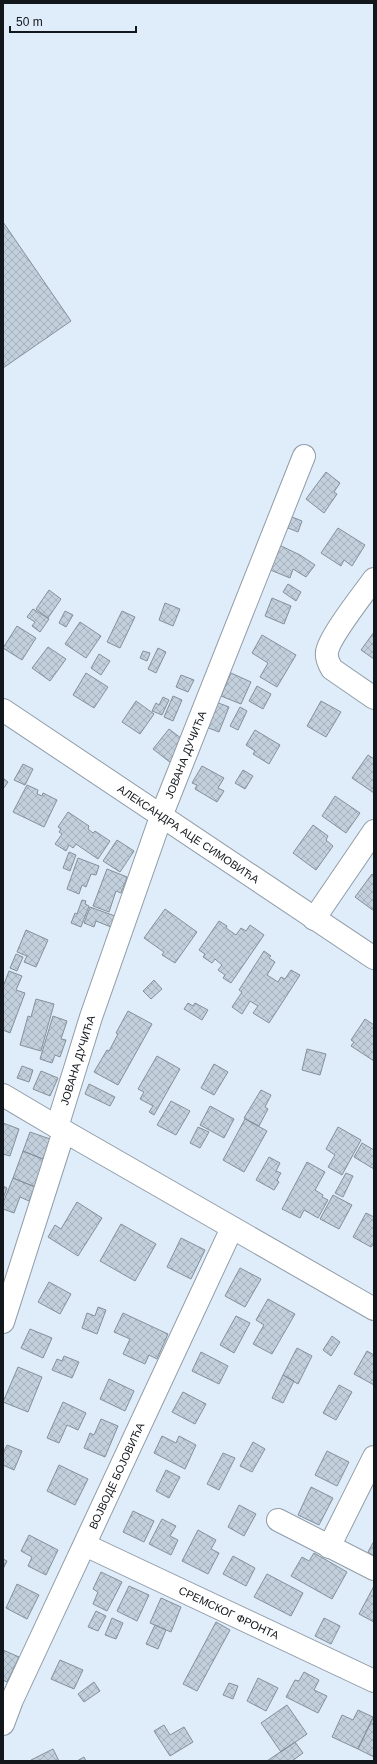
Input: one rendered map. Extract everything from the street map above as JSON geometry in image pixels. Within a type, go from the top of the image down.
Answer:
[{"type":"street","name":"ЈОВАНА ДУЧИЋА","points":[[3,1322],[60,1129],[91,1017],[162,814],[304,456]]},
{"type":"street","points":[[374,579],[337,631],[326,652],[328,663],[332,669],[374,698]]},
{"type":"street","name":"АЛЕКСАНДРА АЦЕ СИМОВИЋА","points":[[3,710],[162,814],[314,919],[374,958]]},
{"type":"street","points":[[314,919],[374,831]]},
{"type":"street","points":[[3,1094],[60,1129],[374,1309]]},
{"type":"street","name":"ВОЈВОДЕ БОЈОВИЋА","points":[[3,1724],[12,1700],[232,1228]]},
{"type":"street","points":[[329,1547],[374,1457]]},
{"type":"street","points":[[278,1520],[374,1569]]},
{"type":"street","name":"СРЕМСКОГ ФРОНТА","points":[[84,1545],[374,1681]]},
{"type":"building","points":[[3,222],[71,321],[3,368]]},
{"type":"building","points":[[326,472],[340,483],[334,492],[337,494],[324,513],[306,499]]},
{"type":"building","points":[[287,515],[302,521],[298,532],[283,526]]},
{"type":"building","points":[[338,528],[365,545],[352,566],[344,560],[341,566],[321,553]]},
{"type":"building","points":[[277,544],[300,555],[315,565],[306,577],[293,569],[290,578],[268,569]]},
{"type":"building","points":[[288,584],[301,592],[296,601],[283,592]]},
{"type":"building","points":[[49,590],[61,599],[48,618],[36,609]]},
{"type":"building","points":[[272,598],[291,606],[284,624],[265,616]]},
{"type":"building","points":[[165,603],[180,609],[173,626],[159,620]]},
{"type":"building","points":[[33,609],[49,619],[40,632],[32,626],[35,622],[27,617]]},
{"type":"building","points":[[65,611],[73,615],[66,627],[59,623]]},
{"type":"building","points":[[122,611],[135,617],[120,648],[107,642]]},
{"type":"building","points":[[80,622],[101,636],[86,658],[65,644]]},
{"type":"building","points":[[17,626],[36,638],[22,660],[3,648]]},
{"type":"building","points":[[374,632],[374,659],[361,650]]},
{"type":"building","points":[[262,635],[296,655],[277,687],[260,677],[268,663],[252,653]]},
{"type":"building","points":[[48,647],[66,659],[50,681],[32,668]]},
{"type":"building","points":[[158,648],[166,652],[156,673],[148,669]]},
{"type":"building","points":[[143,651],[150,653],[147,661],[140,658]]},
{"type":"building","points":[[99,654],[110,661],[101,675],[91,668]]},
{"type":"building","points":[[86,673],[108,687],[94,708],[73,695]]},
{"type":"building","points":[[231,673],[251,682],[241,704],[221,696]]},
{"type":"building","points":[[181,675],[194,680],[188,692],[176,687]]},
{"type":"building","points":[[257,686],[271,694],[263,709],[249,701]]},
{"type":"building","points":[[173,696],[182,700],[173,721],[164,717]]},
{"type":"building","points":[[163,697],[169,700],[162,715],[152,711],[156,703],[159,705]]},
{"type":"building","points":[[136,701],[154,714],[140,734],[122,722]]},
{"type":"building","points":[[321,701],[341,712],[326,737],[307,726]]},
{"type":"building","points":[[216,702],[229,707],[219,732],[206,727]]},
{"type":"building","points":[[240,707],[247,711],[238,730],[230,726]]},
{"type":"building","points":[[169,729],[186,742],[171,763],[153,749]]},
{"type":"building","points":[[255,730],[280,745],[269,764],[253,754],[255,751],[246,745]]},
{"type":"building","points":[[368,755],[374,759],[374,793],[352,778]]},
{"type":"building","points":[[23,764],[33,769],[25,785],[14,780]]},
{"type":"building","points":[[202,766],[224,778],[218,788],[224,791],[217,802],[195,789],[197,785],[192,783]]},
{"type":"building","points":[[243,770],[253,776],[245,789],[235,783]]},
{"type":"building","points":[[3,778],[8,782],[3,789]]},
{"type":"building","points":[[27,785],[38,790],[37,794],[42,796],[43,793],[57,800],[44,827],[13,812]]},
{"type":"building","points":[[335,796],[360,813],[346,833],[322,816]]},
{"type":"building","points":[[68,812],[89,826],[88,829],[93,833],[95,831],[110,841],[98,859],[76,844],[73,848],[69,845],[66,851],[55,844],[62,834],[59,832],[61,829],[58,827]]},
{"type":"building","points":[[313,825],[328,836],[326,840],[333,846],[316,870],[293,853]]},
{"type":"building","points":[[117,840],[134,851],[120,872],[103,861]]},
{"type":"building","points":[[69,852],[76,855],[70,871],[63,868]]},
{"type":"building","points":[[78,858],[99,866],[96,875],[91,874],[86,887],[82,885],[79,894],[67,889]]},
{"type":"building","points":[[107,869],[127,877],[121,893],[116,891],[109,912],[93,906]]},
{"type":"building","points":[[372,874],[374,876],[374,911],[355,897]]},
{"type":"building","points":[[82,900],[86,901],[85,904],[89,906],[81,927],[71,923],[75,913],[77,914]]},
{"type":"building","points":[[90,907],[115,916],[111,927],[96,921],[94,927],[84,923]]},
{"type":"building","points":[[165,909],[197,932],[175,963],[162,955],[164,952],[144,938]]},
{"type":"building","points":[[219,921],[227,926],[226,928],[236,935],[241,928],[246,931],[250,925],[264,935],[231,983],[223,978],[225,975],[218,970],[222,965],[215,959],[212,963],[203,957],[205,954],[199,950]]},
{"type":"building","points":[[26,930],[48,940],[36,967],[24,962],[27,956],[17,952]]},
{"type":"building","points":[[264,951],[271,956],[269,958],[275,962],[267,975],[278,982],[281,977],[285,979],[291,970],[300,975],[269,1023],[253,1013],[258,1006],[250,1001],[242,1014],[232,1007],[242,992],[239,990]]},
{"type":"building","points":[[16,954],[23,957],[17,971],[10,968]]},
{"type":"building","points":[[9,971],[22,976],[16,990],[25,993],[10,1033],[3,1030],[3,987]]},
{"type":"building","points":[[154,980],[162,989],[151,999],[143,991]]},
{"type":"building","points":[[36,999],[54,1004],[41,1051],[20,1045],[28,1016],[31,1017]]},
{"type":"building","points":[[188,1003],[193,1006],[195,1003],[208,1010],[202,1020],[184,1009]]},
{"type":"building","points":[[128,1011],[152,1024],[118,1085],[94,1072],[107,1050],[109,1051],[118,1034],[116,1033]]},
{"type":"building","points":[[53,1016],[67,1021],[61,1039],[66,1040],[60,1057],[55,1055],[52,1063],[40,1059]]},
{"type":"building","points":[[365,1019],[374,1025],[374,1061],[351,1046],[354,1042],[351,1040]]},
{"type":"building","points":[[307,1049],[326,1054],[320,1075],[302,1070]]},
{"type":"building","points":[[157,1056],[180,1069],[154,1115],[149,1112],[153,1106],[140,1099],[144,1092],[138,1089]]},
{"type":"building","points":[[214,1064],[228,1072],[214,1095],[201,1088]]},
{"type":"building","points":[[22,1066],[33,1070],[29,1082],[17,1078]]},
{"type":"building","points":[[41,1071],[58,1078],[50,1096],[33,1089]]},
{"type":"building","points":[[89,1084],[115,1097],[110,1106],[85,1094]]},
{"type":"building","points":[[261,1090],[271,1095],[265,1107],[268,1109],[259,1126],[244,1118]]},
{"type":"building","points":[[171,1101],[190,1111],[176,1135],[157,1125]]},
{"type":"building","points":[[210,1106],[234,1119],[224,1138],[200,1125]]},
{"type":"building","points":[[245,1119],[267,1131],[244,1172],[223,1160]]},
{"type":"building","points":[[3,1123],[19,1129],[10,1156],[3,1154]]},
{"type":"building","points":[[198,1127],[209,1132],[200,1148],[190,1143]]},
{"type":"building","points":[[338,1127],[361,1140],[342,1175],[328,1167],[335,1155],[326,1149]]},
{"type":"building","points":[[30,1132],[53,1140],[45,1160],[23,1151]]},
{"type":"building","points":[[362,1143],[374,1150],[374,1169],[354,1157]]},
{"type":"building","points":[[23,1151],[45,1160],[35,1187],[13,1178]]},
{"type":"building","points":[[269,1157],[280,1163],[276,1171],[281,1173],[277,1180],[279,1182],[274,1190],[256,1180]]},
{"type":"building","points":[[307,1162],[325,1172],[315,1190],[323,1195],[322,1197],[328,1200],[318,1218],[304,1210],[300,1218],[282,1209]]},
{"type":"building","points":[[346,1173],[353,1176],[343,1197],[335,1193]]},
{"type":"building","points":[[13,1178],[35,1187],[29,1201],[20,1197],[14,1213],[3,1209],[3,1203]]},
{"type":"building","points":[[3,1186],[7,1188],[3,1199]]},
{"type":"building","points":[[333,1195],[352,1205],[339,1229],[320,1219]]},
{"type":"building","points":[[77,1202],[102,1218],[78,1256],[48,1237],[55,1225],[61,1229]]},
{"type":"building","points":[[366,1213],[374,1217],[374,1243],[371,1247],[353,1237]]},
{"type":"building","points":[[121,1224],[156,1244],[135,1281],[100,1261]]},
{"type":"building","points":[[181,1238],[205,1250],[191,1279],[167,1267]]},
{"type":"building","points":[[240,1268],[261,1279],[245,1307],[225,1296]]},
{"type":"building","points":[[49,1282],[71,1294],[60,1314],[38,1302]]},
{"type":"building","points":[[268,1299],[295,1314],[272,1354],[253,1344],[264,1325],[256,1320]]},
{"type":"building","points":[[98,1307],[106,1310],[97,1334],[82,1328],[87,1313],[95,1316]]},
{"type":"building","points":[[123,1313],[168,1334],[157,1359],[149,1355],[145,1364],[123,1354],[130,1339],[114,1332]]},
{"type":"building","points":[[236,1316],[250,1323],[234,1353],[220,1345]]},
{"type":"building","points":[[30,1329],[52,1338],[43,1358],[21,1348]]},
{"type":"building","points":[[332,1336],[340,1342],[331,1356],[323,1350]]},
{"type":"building","points":[[297,1348],[312,1356],[298,1384],[283,1375]]},
{"type":"building","points":[[367,1351],[374,1355],[374,1385],[354,1374]]},
{"type":"building","points":[[201,1352],[228,1366],[219,1384],[192,1371]]},
{"type":"building","points":[[64,1356],[79,1362],[72,1378],[52,1370],[57,1359],[62,1361]]},
{"type":"building","points":[[18,1367],[42,1377],[28,1412],[3,1402]]},
{"type":"building","points":[[283,1375],[294,1381],[283,1403],[272,1398]]},
{"type":"building","points":[[109,1379],[134,1391],[125,1411],[100,1399]]},
{"type":"building","points":[[339,1385],[352,1392],[336,1420],[323,1413]]},
{"type":"building","points":[[183,1392],[206,1404],[195,1424],[172,1412]]},
{"type":"building","points":[[63,1402],[86,1413],[78,1430],[67,1425],[59,1443],[47,1438]]},
{"type":"building","points":[[101,1419],[118,1426],[105,1457],[84,1448],[90,1433],[94,1435]]},
{"type":"building","points":[[162,1436],[176,1443],[179,1436],[196,1445],[185,1469],[154,1453]]},
{"type":"building","points":[[253,1442],[265,1449],[252,1472],[240,1466]]},
{"type":"building","points":[[7,1445],[22,1451],[14,1470],[3,1465],[3,1453]]},
{"type":"building","points":[[327,1451],[349,1462],[337,1486],[315,1475]]},
{"type":"building","points":[[223,1453],[235,1458],[219,1490],[207,1484]]},
{"type":"building","points":[[59,1465],[88,1479],[75,1505],[47,1491]]},
{"type":"building","points":[[166,1470],[180,1477],[169,1498],[156,1491]]},
{"type":"building","points":[[311,1487],[333,1498],[319,1525],[298,1515]]},
{"type":"building","points":[[239,1505],[256,1514],[244,1536],[228,1527]]},
{"type":"building","points":[[133,1511],[154,1521],[144,1542],[123,1532]]},
{"type":"building","points":[[162,1519],[176,1526],[170,1536],[178,1540],[171,1555],[149,1544]]},
{"type":"building","points":[[198,1530],[216,1540],[211,1549],[219,1553],[208,1574],[182,1561]]},
{"type":"building","points":[[29,1535],[58,1550],[46,1575],[28,1566],[32,1557],[21,1551]]},
{"type":"building","points":[[374,1541],[374,1556],[368,1552]]},
{"type":"building","points":[[314,1553],[347,1572],[332,1599],[291,1576],[302,1557],[309,1561]]},
{"type":"building","points":[[233,1556],[255,1568],[246,1586],[223,1574]]},
{"type":"building","points":[[3,1559],[7,1561],[3,1569]]},
{"type":"building","points":[[101,1572],[122,1582],[107,1611],[93,1604],[98,1592],[93,1589]]},
{"type":"building","points":[[267,1574],[303,1593],[291,1616],[254,1597]]},
{"type":"building","points":[[17,1584],[39,1595],[27,1619],[6,1608]]},
{"type":"building","points":[[129,1586],[149,1595],[137,1621],[117,1611]]},
{"type":"building","points":[[374,1586],[374,1622],[359,1614]]},
{"type":"building","points":[[161,1598],[181,1607],[171,1632],[150,1623]]},
{"type":"building","points":[[96,1611],[106,1616],[98,1631],[88,1627]]},
{"type":"building","points":[[112,1618],[123,1623],[116,1639],[105,1635]]},
{"type":"building","points":[[324,1618],[340,1626],[331,1644],[315,1636]]},
{"type":"building","points":[[216,1622],[230,1630],[197,1691],[183,1684]]},
{"type":"building","points":[[155,1625],[166,1630],[158,1649],[146,1644]]},
{"type":"building","points":[[3,1650],[19,1657],[7,1682],[3,1680]]},
{"type":"building","points":[[60,1660],[83,1670],[74,1689],[51,1679]]},
{"type":"building","points":[[304,1672],[319,1680],[314,1690],[327,1696],[318,1713],[286,1697],[295,1680],[299,1681]]},
{"type":"building","points":[[258,1678],[278,1688],[266,1711],[247,1701]]},
{"type":"building","points":[[94,1682],[100,1691],[84,1702],[78,1694]]},
{"type":"building","points":[[229,1683],[238,1686],[233,1699],[223,1695]]},
{"type":"building","points":[[287,1705],[307,1734],[281,1752],[261,1723]]},
{"type":"building","points":[[358,1710],[373,1717],[358,1749],[332,1737],[342,1715],[353,1720]]},
{"type":"building","points":[[374,1716],[374,1757],[358,1749]]},
{"type":"building","points":[[164,1725],[170,1735],[184,1727],[193,1742],[170,1756],[154,1731]]},
{"type":"building","points":[[295,1742],[303,1753],[292,1761],[267,1761]]},
{"type":"building","points":[[53,1749],[59,1761],[31,1760]]},
{"type":"building","points":[[84,1757],[86,1761],[77,1761]]}]
